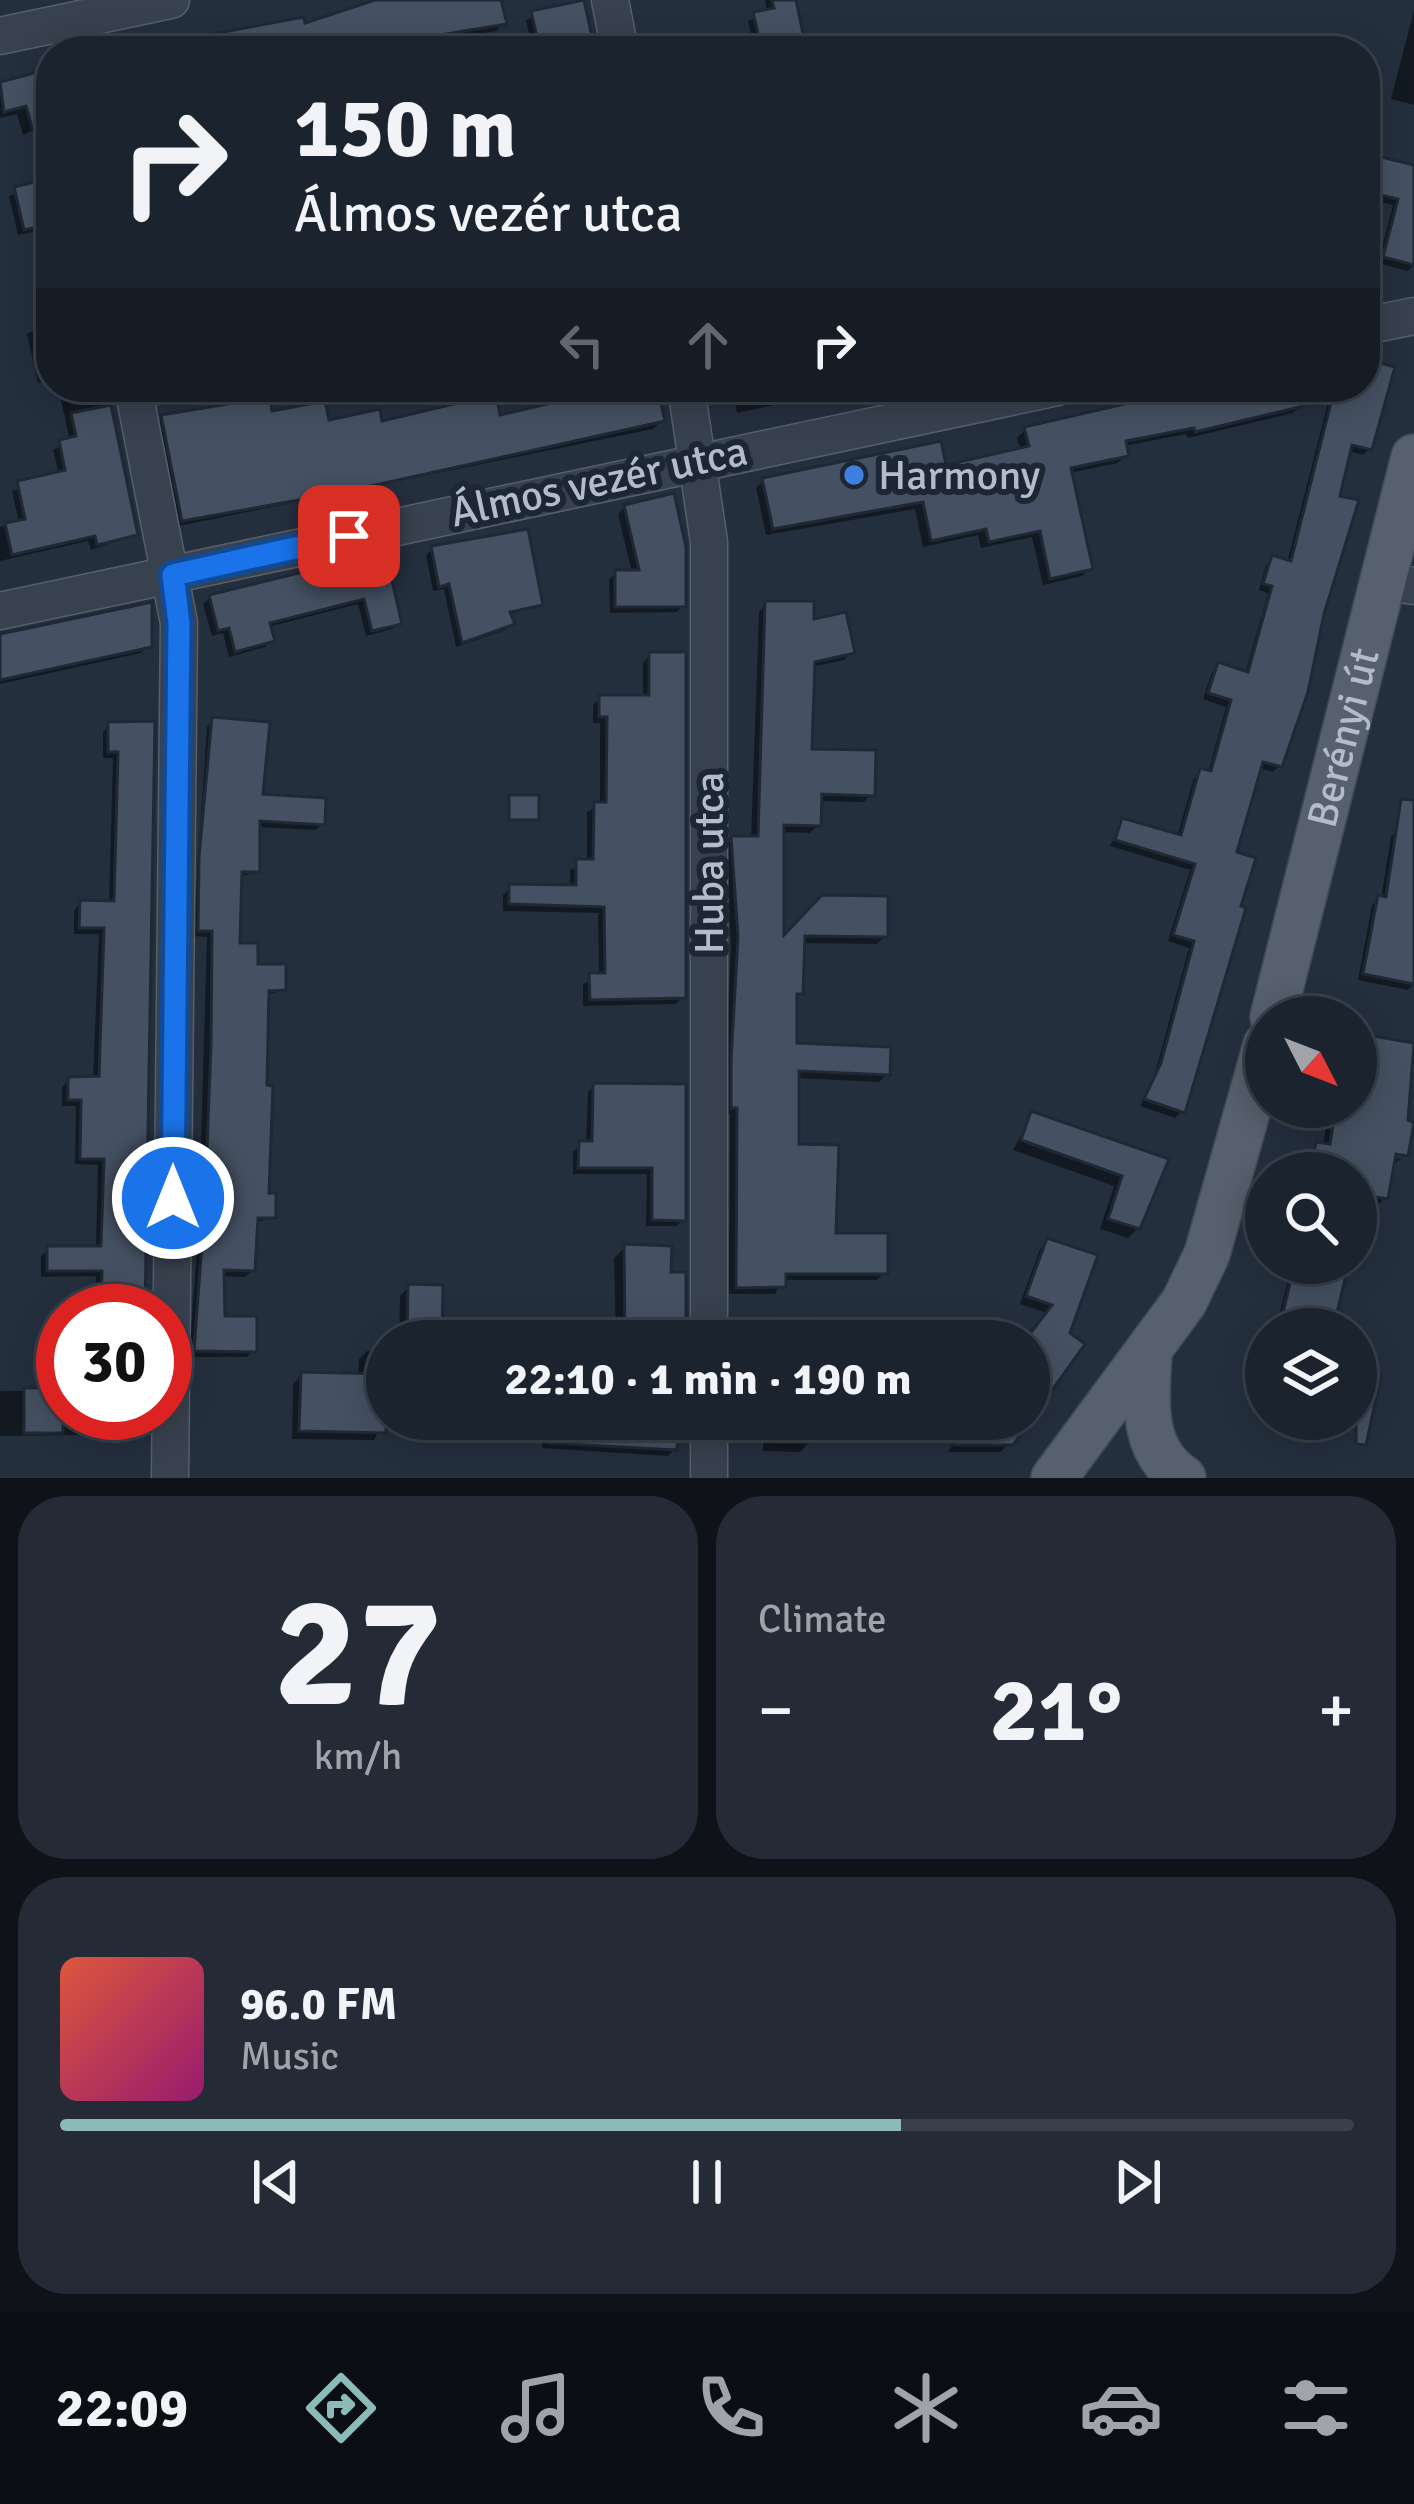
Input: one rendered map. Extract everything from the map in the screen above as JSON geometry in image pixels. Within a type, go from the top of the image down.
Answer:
[{"type":"main road","name":"Berényi út","points":[[1279,996],[1398,584],[1414,457]]},
{"type":"main road","points":[[1054,1478],[1184,1302],[1208,1254],[1245,1121]]},
{"type":"main road","points":[[1149,1352],[1150,1432],[1165,1462],[1183,1478]]},
{"type":"street","points":[[65,36],[171,0]]},
{"type":"street","points":[[610,0],[617,36]]},
{"type":"street","points":[[0,36],[36,37]]},
{"type":"street","points":[[1380,323],[1414,316]]},
{"type":"street","points":[[136,402],[179,623],[170,1478]]},
{"type":"street","name":"Huba utca","points":[[689,402],[709,542],[709,1320]]},
{"type":"street","name":"Álmos vezér utca","points":[[0,611],[700,458],[982,402]]},
{"type":"street","points":[[709,1440],[709,1478]]},
{"type":"building","points":[[375,0],[501,0],[507,24],[434,36],[201,36],[304,17],[305,23]]},
{"type":"building","points":[[584,0],[592,36],[537,36],[531,11]]},
{"type":"building","points":[[772,0],[796,0],[804,36],[759,36],[753,12],[774,8]]},
{"type":"building","points":[[36,73],[36,126],[32,127],[26,106],[4,112],[0,82]]},
{"type":"building","points":[[1380,157],[1414,165],[1414,265],[1383,257],[1398,199],[1380,195]]},
{"type":"building","points":[[36,182],[36,227],[24,230],[14,187]]},
{"type":"building","points":[[1380,363],[1395,367],[1372,450],[1352,445],[1340,496],[1359,500],[1324,614],[1308,692],[1282,767],[1263,762],[1237,852],[1256,858],[1241,906],[1246,908],[1185,1113],[1144,1099],[1161,1063],[1194,941],[1173,935],[1195,864],[1115,840],[1122,818],[1181,835],[1200,768],[1211,771],[1231,700],[1208,693],[1218,662],[1248,672],[1272,586],[1263,584],[1272,555],[1291,561],[1331,402],[1380,402]]},
{"type":"building","points":[[240,402],[271,402],[272,411],[325,402],[329,420],[380,409],[382,421],[462,402],[498,402],[500,415],[555,402],[661,402],[665,421],[344,492],[182,521],[161,415]]},
{"type":"building","points":[[1133,402],[1303,402],[1304,406],[1195,432],[1194,428],[1126,441],[1129,456],[1071,468],[1093,569],[1050,579],[1040,531],[989,542],[986,529],[931,541],[923,502],[773,529],[762,478],[941,441],[946,465],[1029,446],[1024,427]]},
{"type":"building","points":[[111,405],[138,535],[97,545],[95,536],[12,555],[5,523],[25,519],[17,481],[65,470],[59,440],[76,436],[71,413]]},
{"type":"building","points":[[674,493],[686,547],[686,607],[615,607],[615,570],[639,570],[624,505]]},
{"type":"building","points":[[528,529],[543,605],[510,612],[515,624],[462,643],[449,584],[439,587],[431,546]]},
{"type":"building","points":[[387,559],[402,624],[372,631],[364,599],[270,623],[275,641],[235,652],[229,628],[218,631],[209,595],[323,567],[325,574]]},
{"type":"building","points":[[765,601],[814,601],[814,619],[846,612],[855,653],[815,662],[812,749],[876,750],[875,796],[822,794],[821,826],[784,825],[784,935],[822,895],[888,896],[888,937],[805,936],[803,994],[797,994],[797,1043],[891,1047],[890,1075],[799,1071],[799,1144],[839,1145],[836,1233],[888,1233],[888,1274],[786,1274],[786,1287],[736,1288],[737,1108],[731,1108],[731,1061],[738,936],[731,836],[758,836]]},
{"type":"building","points":[[152,602],[152,647],[0,680],[0,634]]},
{"type":"building","points":[[649,652],[686,652],[686,998],[590,1000],[589,973],[605,973],[604,907],[509,904],[509,884],[576,885],[576,859],[593,859],[594,802],[606,802],[607,717],[599,717],[599,695],[649,695]]},
{"type":"building","points":[[212,717],[270,722],[263,794],[326,798],[325,825],[260,821],[260,872],[242,872],[240,943],[258,943],[258,964],[286,964],[286,990],[269,991],[267,1085],[273,1086],[269,1193],[276,1193],[276,1218],[258,1218],[255,1271],[224,1270],[225,1316],[257,1316],[257,1352],[194,1351],[204,1216],[195,1216],[196,1172],[206,1172],[211,1046],[212,931],[198,931],[199,857]]},
{"type":"building","points":[[155,721],[145,1284],[102,1284],[102,1271],[47,1271],[47,1246],[101,1246],[104,1159],[80,1159],[81,1100],[68,1100],[68,1077],[99,1076],[104,928],[79,928],[80,900],[114,901],[118,752],[108,752],[108,722]]},
{"type":"building","points":[[509,795],[539,795],[539,820],[509,820]]},
{"type":"building","points":[[1401,799],[1414,800],[1414,984],[1363,974],[1378,895],[1386,897]]},
{"type":"building","points":[[1377,1037],[1414,1043],[1408,1120],[1414,1123],[1408,1156],[1396,1154],[1388,1199],[1377,1197],[1377,1152],[1314,1152],[1316,1142],[1330,1144],[1333,1128],[1377,1128]]},
{"type":"building","points":[[593,1083],[686,1084],[686,1221],[652,1220],[652,1168],[578,1168],[579,1141],[592,1141]]},
{"type":"building","points":[[1031,1111],[1169,1159],[1140,1229],[1108,1219],[1122,1176],[1021,1140]]},
{"type":"building","points":[[1047,1238],[1098,1255],[1070,1333],[1085,1344],[1050,1393],[1050,1320],[1040,1320],[1052,1305],[1026,1296]]},
{"type":"building","points":[[624,1244],[672,1246],[671,1272],[686,1272],[686,1320],[625,1320]]},
{"type":"building","points":[[408,1284],[443,1285],[442,1320],[407,1320]]},
{"type":"building","points":[[1290,1284],[1344,1284],[1338,1308],[1284,1308]]},
{"type":"building","points":[[301,1372],[366,1374],[366,1433],[299,1431]]},
{"type":"building","points":[[24,1388],[36,1388],[36,1433],[24,1433]]},
{"type":"building","points":[[547,1440],[678,1440],[677,1450]]},
{"type":"building","points":[[955,1440],[1017,1440],[1013,1445],[952,1445]]},
{"type":"place","name":"Harmony","points":[[854,475]]},
{"type":"route","points":[[173,1198],[179,623],[173,575],[349,536]]}]
